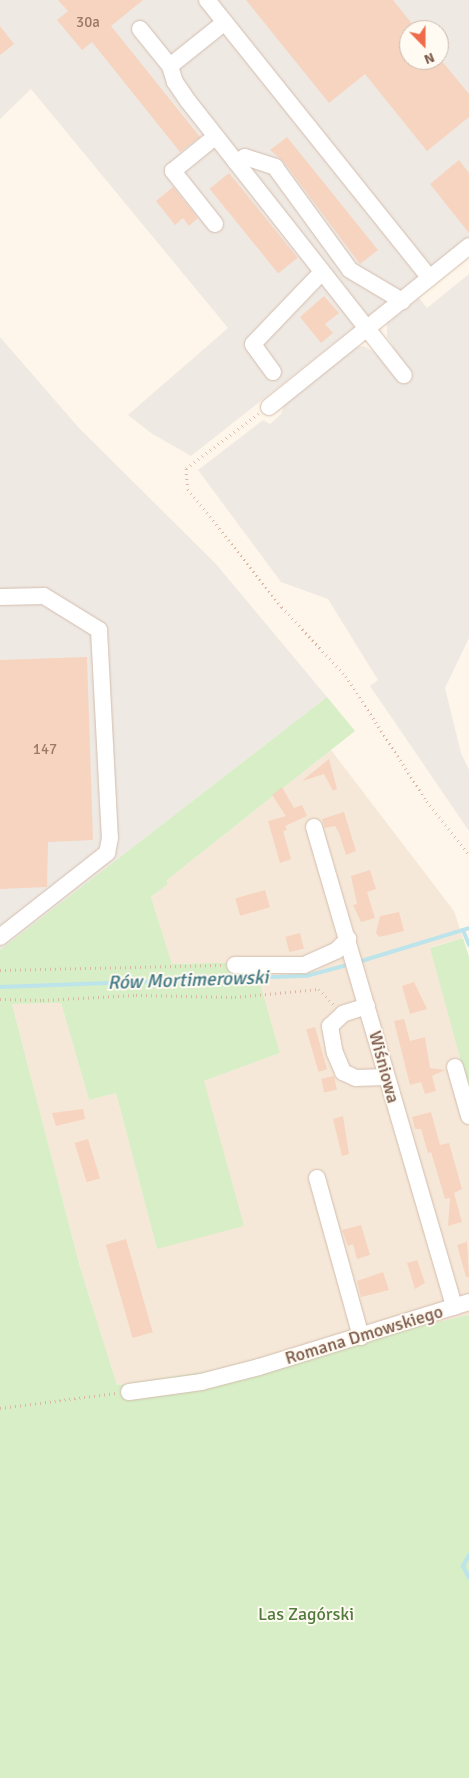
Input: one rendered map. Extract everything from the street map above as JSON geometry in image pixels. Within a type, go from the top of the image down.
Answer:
[{"type":"street","points":[[207,0],[430,278]]},
{"type":"street","points":[[170,66],[225,22]]},
{"type":"street","points":[[140,29],[170,66],[175,82],[216,136],[404,375]]},
{"type":"street","points":[[216,136],[173,171],[216,224]]},
{"type":"street","points":[[236,162],[245,157],[275,167],[350,270],[402,301]]},
{"type":"street","points":[[269,407],[469,246]]},
{"type":"street","points":[[273,372],[253,344],[322,272]]},
{"type":"street","points":[[0,597],[44,596],[99,630],[110,838],[107,853],[0,937]]},
{"type":"street","name":"Wiśniowa","points":[[314,827],[359,975],[386,1077],[462,1305]]},
{"type":"street","points":[[235,965],[304,965],[350,945]]},
{"type":"street","points":[[367,1006],[343,1014],[330,1026],[343,1072],[356,1078],[386,1077]]},
{"type":"street","points":[[455,1067],[469,1116]]},
{"type":"street","points":[[317,1178],[361,1337]]},
{"type":"street","name":"Romana Dmowskiego","points":[[129,1392],[201,1382],[259,1367],[462,1305]]},
{"type":"path","points":[[269,407],[186,469],[188,489],[282,606],[346,676],[428,801],[469,855]]},
{"type":"path","points":[[0,970],[235,965]]},
{"type":"path","points":[[0,999],[43,1000],[136,995],[235,997],[319,990],[343,1014]]},
{"type":"path","points":[[0,1408],[129,1392]]},
{"type":"shaded area","points":[[0,0],[469,0],[469,237],[191,456],[151,433],[128,415],[228,328],[31,89],[0,119]]},
{"type":"shaded area","points":[[469,274],[469,638],[445,688],[461,753],[469,770],[469,831],[370,686],[378,680],[328,599],[281,582],[198,470],[263,420],[270,424],[281,414],[285,403],[355,347],[364,346],[380,356],[388,351],[393,346],[387,337],[387,323],[419,298],[427,308]]},
{"type":"shaded area","points":[[0,337],[79,428],[216,564],[327,697],[0,950]]},
{"type":"shaded area","points":[[331,750],[454,911],[463,938],[431,947],[469,1091],[469,1315],[248,1365],[117,1385],[80,1267],[12,1004],[61,1003],[89,1100],[116,1093],[157,1249],[204,1081],[280,1053],[254,962],[172,964],[151,897],[168,884],[167,880]]},
{"type":"green space","name":"Las Zagórski","points":[[327,697],[355,731],[167,880],[168,884],[151,897],[172,964],[254,962],[280,1053],[204,1081],[244,1226],[157,1249],[116,1093],[89,1100],[61,1003],[12,1004],[80,1267],[117,1385],[248,1365],[469,1315],[469,1778],[0,1778],[0,950]]},
{"type":"green space","points":[[463,938],[469,957],[469,1091],[430,948]]},
{"type":"building","points":[[58,0],[143,0],[111,26],[200,137],[180,152],[92,42],[82,50],[57,20],[68,11]]},
{"type":"building","points":[[246,0],[393,0],[409,20],[399,20],[399,70],[449,70],[469,94],[469,117],[427,151],[365,74],[329,103]]},
{"type":"building","points":[[0,26],[14,44],[0,55]]},
{"type":"building","points":[[287,137],[378,250],[360,264],[283,161],[270,150]]},
{"type":"building","points":[[459,160],[469,173],[469,233],[430,184]]},
{"type":"building","points":[[229,173],[298,258],[278,273],[210,189]]},
{"type":"building","points":[[173,187],[198,218],[189,226],[183,218],[175,225],[156,201]]},
{"type":"building","points":[[324,296],[339,313],[325,324],[333,333],[321,343],[300,317]]},
{"type":"building","points":[[87,657],[93,840],[48,842],[47,887],[0,889],[0,660]]},
{"type":"building","points":[[329,759],[337,789],[333,791],[324,774],[302,781]]},
{"type":"building","points":[[282,787],[294,808],[302,805],[307,816],[285,826],[287,830],[283,831],[291,859],[280,863],[268,821],[286,816],[272,795]]},
{"type":"building","points":[[344,812],[356,851],[346,855],[335,826],[325,828],[322,819]]},
{"type":"building","points":[[370,870],[376,889],[367,892],[375,918],[361,922],[353,905],[357,904],[351,876]]},
{"type":"building","points":[[265,890],[270,907],[240,916],[235,899]]},
{"type":"building","points":[[399,912],[404,931],[379,937],[376,933],[380,916]]},
{"type":"building","points":[[300,933],[304,949],[289,952],[285,937]]},
{"type":"building","points":[[414,982],[427,1009],[410,1014],[402,986]]},
{"type":"building","points":[[404,1019],[410,1041],[425,1037],[430,1068],[445,1070],[432,1076],[436,1091],[425,1094],[421,1082],[410,1085],[394,1021]]},
{"type":"building","points":[[315,1027],[327,1069],[318,1072],[306,1029]]},
{"type":"building","points":[[334,1076],[337,1090],[324,1092],[321,1079]]},
{"type":"building","points":[[83,1109],[85,1119],[56,1126],[52,1113]]},
{"type":"building","points":[[431,1112],[440,1145],[449,1143],[462,1189],[454,1193],[462,1222],[448,1226],[450,1198],[445,1199],[431,1152],[428,1153],[421,1129],[415,1129],[412,1117]]},
{"type":"building","points":[[343,1116],[349,1154],[342,1156],[333,1119]]},
{"type":"building","points":[[88,1139],[100,1178],[87,1182],[75,1143]]},
{"type":"building","points":[[361,1225],[370,1255],[357,1259],[353,1244],[348,1246],[342,1230]]},
{"type":"building","points":[[126,1239],[153,1332],[133,1338],[106,1245]]},
{"type":"building","points":[[467,1242],[469,1277],[466,1277],[457,1245]]},
{"type":"building","points":[[417,1260],[425,1283],[415,1289],[407,1263]]},
{"type":"building","points":[[383,1272],[389,1290],[361,1297],[357,1281]]},
{"type":"waterway","points":[[358,962],[469,928]]},
{"type":"waterway","name":"Rów Mortimerowski","points":[[463,930],[469,945]]},
{"type":"waterway","name":"Rów Mortimerowski","points":[[0,987],[306,976],[351,964]]},
{"type":"waterway","name":"Rów Mortimerowski","points":[[469,1555],[463,1566],[469,1578]]}]
